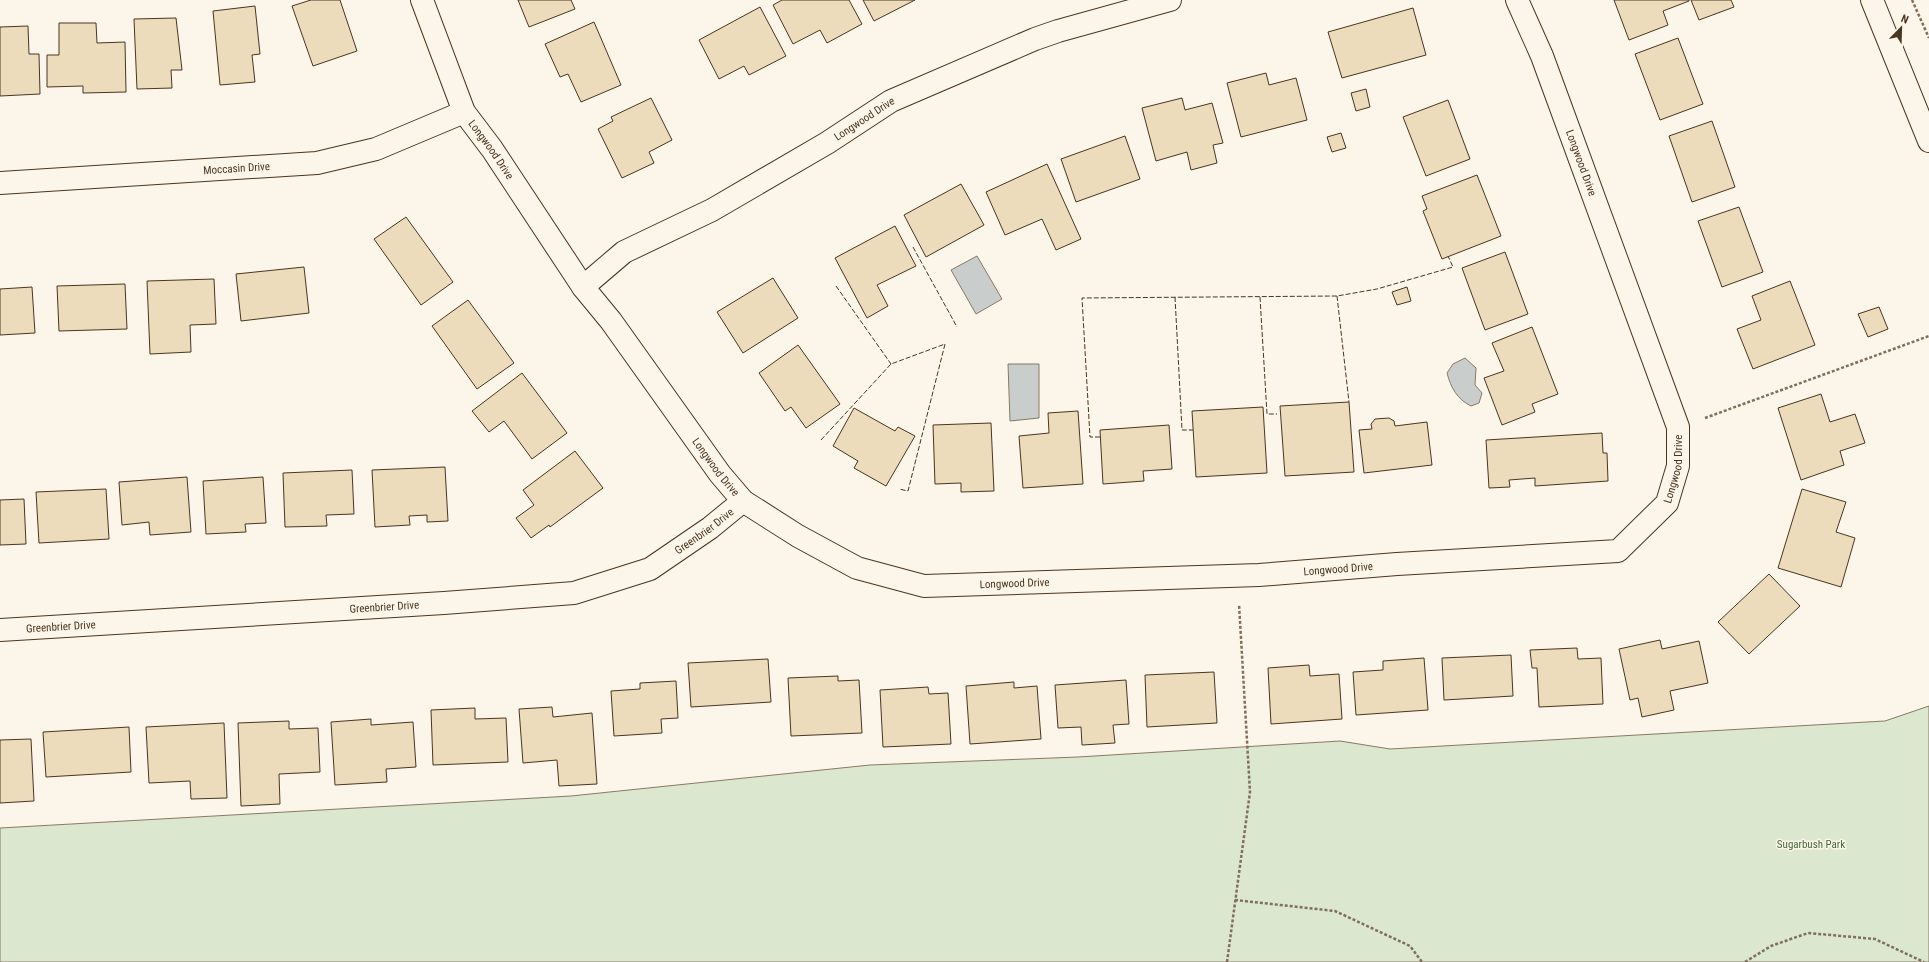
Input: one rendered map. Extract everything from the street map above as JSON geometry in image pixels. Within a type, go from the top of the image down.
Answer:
[{"type":"street","name":"Longwood Drive","points":[[422,0],[464,112],[492,149],[583,287],[612,321],[720,474],[743,501],[798,536],[857,568],[924,586],[1235,576],[1618,551],[1667,503],[1678,466],[1678,427],[1542,56],[1517,0]]},
{"type":"street","name":"Longwood Drive","points":[[583,287],[624,252],[712,210],[827,143],[891,100],[1035,39],[1058,31],[1170,0]]},
{"type":"street","points":[[1872,0],[1929,141]]},
{"type":"street","name":"Moccasin Drive","points":[[0,183],[317,163],[376,149],[464,112]]},
{"type":"street","name":"Greenbrier Drive","points":[[0,630],[444,603],[574,593],[650,569],[710,528],[743,501]]},
{"type":"path","points":[[1912,0],[1929,38]]},
{"type":"path","points":[[1678,427],[1929,336]]},
{"type":"path","points":[[1227,962],[1250,792],[1235,576]]},
{"type":"path","points":[[1235,900],[1335,911],[1410,946],[1422,962]]},
{"type":"path","points":[[1745,962],[1771,946],[1808,933],[1875,939],[1924,962]]},
{"type":"green space","name":"Sugarbush Park","points":[[1929,706],[1929,962],[0,962],[0,828],[571,796],[870,765],[1078,757],[1340,741],[1390,749],[1885,721]]},
{"type":"shaded area","points":[[977,256],[1002,299],[976,314],[951,270]]},
{"type":"shaded area","points":[[1465,358],[1476,368],[1475,385],[1482,393],[1479,403],[1471,406],[1462,400],[1455,392],[1450,384],[1447,373],[1453,364]]},
{"type":"shaded area","points":[[1008,364],[1039,364],[1039,418],[1010,421]]},
{"type":"building","points":[[311,0],[340,0],[357,51],[313,66],[292,6]]},
{"type":"building","points":[[518,0],[571,0],[575,9],[529,27]]},
{"type":"building","points":[[782,0],[849,0],[862,24],[827,43],[820,30],[793,44],[773,5]]},
{"type":"building","points":[[863,0],[915,0],[874,21]]},
{"type":"building","points":[[1614,0],[1689,1],[1663,11],[1668,25],[1629,40]]},
{"type":"building","points":[[1691,0],[1731,0],[1734,7],[1699,20]]},
{"type":"building","points":[[255,6],[260,54],[252,55],[255,82],[220,85],[213,11]]},
{"type":"building","points":[[760,7],[786,56],[749,75],[744,66],[719,79],[699,40]]},
{"type":"building","points":[[1413,8],[1426,55],[1342,78],[1328,32]]},
{"type":"building","points":[[176,18],[182,70],[171,70],[172,88],[137,89],[134,19]]},
{"type":"building","points":[[594,22],[621,85],[581,102],[568,74],[560,77],[545,44]]},
{"type":"building","points":[[59,23],[96,23],[97,43],[125,42],[126,92],[83,93],[83,86],[47,87],[47,55],[59,55]]},
{"type":"building","points":[[28,26],[29,54],[39,54],[40,94],[0,96],[0,27]]},
{"type":"building","points":[[1678,38],[1703,104],[1660,120],[1635,54]]},
{"type":"building","points":[[1266,73],[1269,85],[1296,78],[1307,120],[1241,137],[1227,83]]},
{"type":"building","points":[[1366,89],[1370,107],[1356,111],[1351,93]]},
{"type":"building","points":[[651,98],[672,140],[649,152],[654,163],[622,178],[598,129],[613,121],[611,117]]},
{"type":"building","points":[[1182,98],[1185,110],[1212,103],[1223,143],[1213,145],[1217,163],[1191,170],[1187,152],[1156,161],[1142,108]]},
{"type":"building","points":[[1448,100],[1470,159],[1426,176],[1403,117]]},
{"type":"building","points":[[1712,121],[1735,187],[1692,202],[1669,136]]},
{"type":"building","points":[[1341,133],[1346,148],[1332,152],[1327,137]]},
{"type":"building","points":[[1125,136],[1140,179],[1076,202],[1061,159]]},
{"type":"building","points":[[1047,164],[1081,239],[1056,250],[1042,219],[1005,235],[986,192]]},
{"type":"building","points":[[1477,175],[1501,236],[1442,259],[1423,211],[1427,209],[1422,196]]},
{"type":"building","points":[[961,184],[984,225],[926,257],[904,215]]},
{"type":"building","points":[[1739,207],[1763,272],[1722,287],[1698,221]]},
{"type":"building","points":[[406,217],[453,282],[421,305],[374,239]]},
{"type":"building","points":[[895,226],[916,266],[877,285],[888,306],[867,318],[835,258]]},
{"type":"building","points":[[1505,252],[1528,314],[1485,330],[1462,268]]},
{"type":"building","points":[[304,267],[309,313],[241,321],[236,274]]},
{"type":"building","points":[[773,278],[798,318],[743,353],[717,312]]},
{"type":"building","points":[[214,279],[216,324],[190,325],[191,352],[150,354],[147,281]]},
{"type":"building","points":[[1790,281],[1815,345],[1753,369],[1737,329],[1761,320],[1752,296]]},
{"type":"building","points":[[125,284],[127,329],[59,331],[57,286]]},
{"type":"building","points":[[32,287],[35,333],[0,335],[0,289]]},
{"type":"building","points":[[1407,287],[1411,301],[1397,305],[1392,292]]},
{"type":"building","points":[[468,300],[514,363],[477,389],[432,326]]},
{"type":"building","points":[[1879,307],[1888,329],[1868,337],[1858,314]]},
{"type":"building","points":[[1532,327],[1558,394],[1532,404],[1535,412],[1502,425],[1484,378],[1504,371],[1492,343]]},
{"type":"building","points":[[798,345],[840,404],[806,428],[791,407],[785,411],[759,373]]},
{"type":"building","points":[[522,373],[567,433],[532,459],[504,421],[489,432],[472,411]]},
{"type":"building","points":[[1821,394],[1830,422],[1855,414],[1865,443],[1840,451],[1844,465],[1801,480],[1778,408]]},
{"type":"building","points":[[1349,402],[1354,472],[1285,476],[1280,406]]},
{"type":"building","points":[[1263,407],[1267,473],[1196,477],[1192,411]]},
{"type":"building","points":[[854,408],[895,431],[898,427],[915,436],[886,486],[854,468],[858,461],[833,446]]},
{"type":"building","points":[[1078,411],[1083,484],[1023,488],[1019,436],[1049,433],[1048,413]]},
{"type":"building","points":[[1389,418],[1394,421],[1395,426],[1427,422],[1432,465],[1364,473],[1359,430],[1372,429],[1371,424],[1375,419]]},
{"type":"building","points":[[991,423],[994,491],[961,492],[961,483],[935,484],[933,425]]},
{"type":"building","points":[[1169,425],[1172,469],[1143,471],[1144,481],[1103,484],[1100,430]]},
{"type":"building","points":[[1602,433],[1603,453],[1607,453],[1608,481],[1535,486],[1535,478],[1509,480],[1510,487],[1489,488],[1486,440]]},
{"type":"building","points":[[575,451],[603,488],[550,527],[549,525],[531,538],[516,518],[534,505],[523,490]]},
{"type":"building","points":[[445,467],[448,521],[427,522],[427,515],[409,516],[410,525],[375,527],[372,470]]},
{"type":"building","points":[[352,470],[354,514],[326,515],[327,526],[285,527],[283,473]]},
{"type":"building","points":[[187,477],[191,532],[150,535],[149,522],[122,525],[119,482]]},
{"type":"building","points":[[263,477],[266,523],[245,524],[246,532],[206,534],[203,481]]},
{"type":"building","points":[[106,489],[109,539],[39,543],[36,492]]},
{"type":"building","points":[[1802,489],[1846,502],[1836,532],[1855,538],[1841,587],[1778,568]]},
{"type":"building","points":[[24,499],[26,544],[0,545],[0,500]]},
{"type":"building","points":[[1769,574],[1800,606],[1749,654],[1718,622]]},
{"type":"building","points":[[1660,640],[1662,649],[1699,641],[1708,683],[1670,691],[1674,710],[1642,717],[1638,698],[1630,700],[1619,649]]},
{"type":"building","points":[[1577,648],[1578,659],[1601,658],[1603,704],[1539,707],[1537,668],[1532,668],[1530,650]]},
{"type":"building","points":[[1511,655],[1513,696],[1444,700],[1442,658]]},
{"type":"building","points":[[1424,658],[1428,710],[1356,715],[1353,672],[1383,670],[1383,661]]},
{"type":"building","points":[[768,659],[771,702],[691,707],[688,663]]},
{"type":"building","points":[[1309,665],[1310,676],[1339,674],[1342,719],[1271,724],[1268,668]]},
{"type":"building","points":[[1214,672],[1217,723],[1147,727],[1145,675]]},
{"type":"building","points":[[838,676],[838,681],[859,680],[862,733],[791,736],[788,678]]},
{"type":"building","points":[[1126,680],[1129,724],[1113,725],[1115,743],[1082,745],[1081,727],[1058,728],[1055,685]]},
{"type":"building","points":[[676,681],[678,718],[661,719],[662,733],[614,736],[611,691],[640,689],[640,683]]},
{"type":"building","points":[[1014,682],[1014,688],[1037,686],[1041,739],[970,744],[966,686]]},
{"type":"building","points":[[928,687],[929,694],[948,693],[951,744],[883,747],[880,690]]},
{"type":"building","points":[[552,707],[553,717],[592,713],[597,784],[559,786],[557,760],[523,763],[519,709]]},
{"type":"building","points":[[475,708],[475,719],[506,718],[508,762],[433,765],[431,710]]},
{"type":"building","points":[[371,719],[371,725],[413,722],[416,767],[386,769],[387,782],[335,785],[331,722]]},
{"type":"building","points":[[289,721],[289,729],[318,728],[320,772],[279,774],[280,804],[241,806],[238,723]]},
{"type":"building","points":[[224,723],[227,798],[191,799],[190,781],[149,783],[146,727]]},
{"type":"building","points":[[129,727],[131,772],[46,777],[43,732]]},
{"type":"building","points":[[31,739],[34,801],[0,803],[0,740]]},
{"type":"fence","points":[[913,247],[957,327]]},
{"type":"fence","points":[[1100,437],[1090,437],[1082,298],[1337,296],[1377,289],[1453,267],[1448,256]]},
{"type":"fence","points":[[836,286],[891,364]]},
{"type":"fence","points":[[1337,296],[1349,402]]},
{"type":"fence","points":[[1175,297],[1182,430],[1193,430]]},
{"type":"fence","points":[[1260,297],[1267,414],[1277,414]]},
{"type":"fence","points":[[821,440],[891,364],[945,344],[908,491],[899,489]]}]
